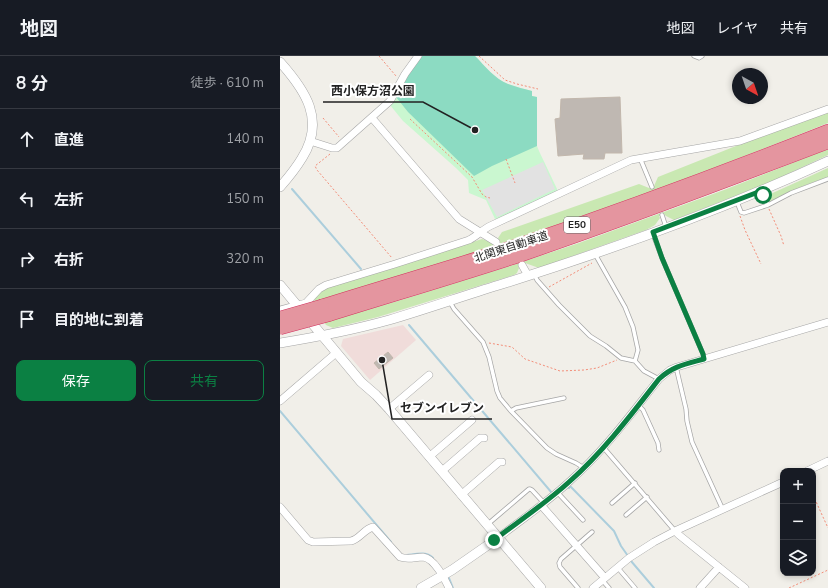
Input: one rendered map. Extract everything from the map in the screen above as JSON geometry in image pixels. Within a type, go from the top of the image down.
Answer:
[{"type":"highway","name":"北関東自動車道","points":[[280,328],[325,310],[605,215],[828,131]]},
{"type":"highway","name":"北関東自動車道","points":[[280,318],[325,310],[469,272],[683,198],[828,142]]},
{"type":"street","points":[[310,142],[337,148],[390,101],[402,79],[418,56]]},
{"type":"street","points":[[280,62],[291,74],[307,98],[312,112],[312,132],[310,142],[302,158],[280,187]]},
{"type":"street","points":[[280,310],[306,303],[323,286],[469,240],[490,226],[626,162],[640,158],[740,141],[828,109]]},
{"type":"street","points":[[372,118],[459,219],[496,242]]},
{"type":"street","points":[[280,343],[323,336],[390,320],[450,300],[596,256],[653,232],[761,191],[828,161]]},
{"type":"street","points":[[522,265],[531,275]]},
{"type":"street","points":[[280,285],[336,353],[361,382],[389,409],[541,588]]},
{"type":"street","points":[[421,588],[442,576],[498,538],[557,492],[584,468],[638,406],[659,379],[670,370],[828,322]]},
{"type":"street","points":[[280,401],[336,353]]},
{"type":"street","points":[[389,409],[429,375]]},
{"type":"street","points":[[429,456],[472,420]]},
{"type":"street","points":[[442,471],[480,438],[484,438]]},
{"type":"street","points":[[813,468],[828,461]]},
{"type":"street","points":[[462,495],[499,462],[502,462]]},
{"type":"street","points":[[593,588],[618,567],[654,542],[780,483]]},
{"type":"street","points":[[542,504],[603,579]]},
{"type":"street","points":[[280,507],[308,540],[312,542],[351,541],[355,540],[373,527],[398,556],[403,558],[424,557],[429,559],[449,588]]},
{"type":"street","points":[[675,531],[744,588]]},
{"type":"street","points":[[700,588],[719,567]]},
{"type":"lane","points":[[694,56],[699,58],[702,56]]},
{"type":"lane","points":[[640,158],[652,187]]},
{"type":"lane","points":[[736,200],[741,212],[744,213],[768,205],[791,193],[828,179]]},
{"type":"lane","points":[[761,191],[768,205]]},
{"type":"lane","points":[[662,215],[666,227]]},
{"type":"lane","points":[[653,232],[662,258],[704,359]]},
{"type":"lane","points":[[596,256],[625,308],[633,327],[638,350],[635,361]]},
{"type":"lane","points":[[531,275],[584,331],[621,358],[635,361],[644,371],[659,379]]},
{"type":"lane","points":[[450,300],[454,309],[483,342],[489,357],[500,398],[547,448],[584,468]]},
{"type":"lane","points":[[677,367],[692,442],[722,510]]},
{"type":"lane","points":[[512,411],[516,408],[564,398]]},
{"type":"lane","points":[[638,406],[643,410],[658,443],[659,450]]},
{"type":"lane","points":[[603,447],[675,531]]},
{"type":"lane","points":[[612,503],[635,483]]},
{"type":"lane","points":[[487,525],[529,489],[532,490],[542,504]]},
{"type":"lane","points":[[557,492],[583,520]]},
{"type":"lane","points":[[626,515],[647,497]]},
{"type":"lane","points":[[578,588],[560,566],[559,562],[592,532]]},
{"type":"lane","points":[[618,567],[636,588]]},
{"type":"lane","points":[[603,579],[609,588]]},
{"type":"path","points":[[379,56],[396,77],[402,79]]},
{"type":"path","points":[[479,56],[505,80],[538,89]]},
{"type":"path","points":[[323,118],[344,142]]},
{"type":"path","points":[[410,119],[472,177],[482,194],[490,198]]},
{"type":"path","points":[[332,148],[330,154],[315,166],[317,170],[393,259],[395,264]]},
{"type":"path","points":[[506,159],[516,183]]},
{"type":"path","points":[[768,205],[784,246]]},
{"type":"path","points":[[741,212],[740,216],[745,230],[761,264]]},
{"type":"path","points":[[545,289],[592,262],[596,256]]},
{"type":"path","points":[[483,342],[512,347],[525,359],[560,371],[597,368],[621,358]]},
{"type":"path","points":[[816,502],[828,528]]},
{"type":"path","points":[[789,588],[828,570]]},
{"type":"shaded area","points":[[543,162],[555,189],[497,217],[482,190]]},
{"type":"shaded area","points":[[403,325],[416,340],[370,380],[341,346],[343,339]]},
{"type":"green space","points":[[422,56],[475,56],[490,72],[503,82],[532,91],[532,96],[537,97],[537,146],[558,191],[496,221],[486,200],[469,193],[468,180],[403,121],[390,105]]},
{"type":"green space","points":[[422,56],[475,56],[490,72],[503,82],[532,91],[532,96],[537,97],[537,146],[492,166],[474,176],[408,112],[396,97],[403,81]]},
{"type":"green space","points":[[828,112],[828,123],[656,190],[486,249],[314,302],[322,291],[329,287],[482,239],[491,242],[492,244],[499,240],[498,238],[502,232],[639,184],[649,188],[654,186],[658,177],[756,138]]},
{"type":"green space","points":[[828,149],[828,155],[773,181],[674,220],[664,214],[659,216],[660,218],[655,225],[646,230],[539,268],[525,263],[518,266],[519,268],[517,273],[514,275],[378,317],[333,328],[326,325],[324,322],[401,300],[579,243],[724,190]]},
{"type":"green space","points":[[828,168],[828,177],[792,191],[771,202],[766,196]]},
{"type":"building","points":[[620,97],[622,153],[605,153],[604,159],[583,159],[584,154],[558,156],[555,119],[560,118],[561,99]]},
{"type":"building","points":[[388,352],[393,358],[379,369],[374,363]]},
{"type":"waterway","points":[[292,189],[361,269]]},
{"type":"waterway","points":[[409,325],[552,493]]},
{"type":"waterway","points":[[280,411],[391,542]]},
{"type":"waterway","points":[[569,488],[570,486],[614,531],[621,546],[628,556]]},
{"type":"waterway","points":[[407,555],[428,554],[433,558]]},
{"type":"waterway","points":[[631,561],[654,588]]},
{"type":"waterway","points":[[449,578],[453,588]]},
{"type":"place","name":"西小保方沼公園","points":[[475,130]]},
{"type":"place","name":"セブンイレブン","points":[[382,360]]},
{"type":"route","points":[[494,540],[570,482],[603,447],[664,374],[677,367],[704,359],[662,258],[653,232],[761,191],[763,195]]}]
